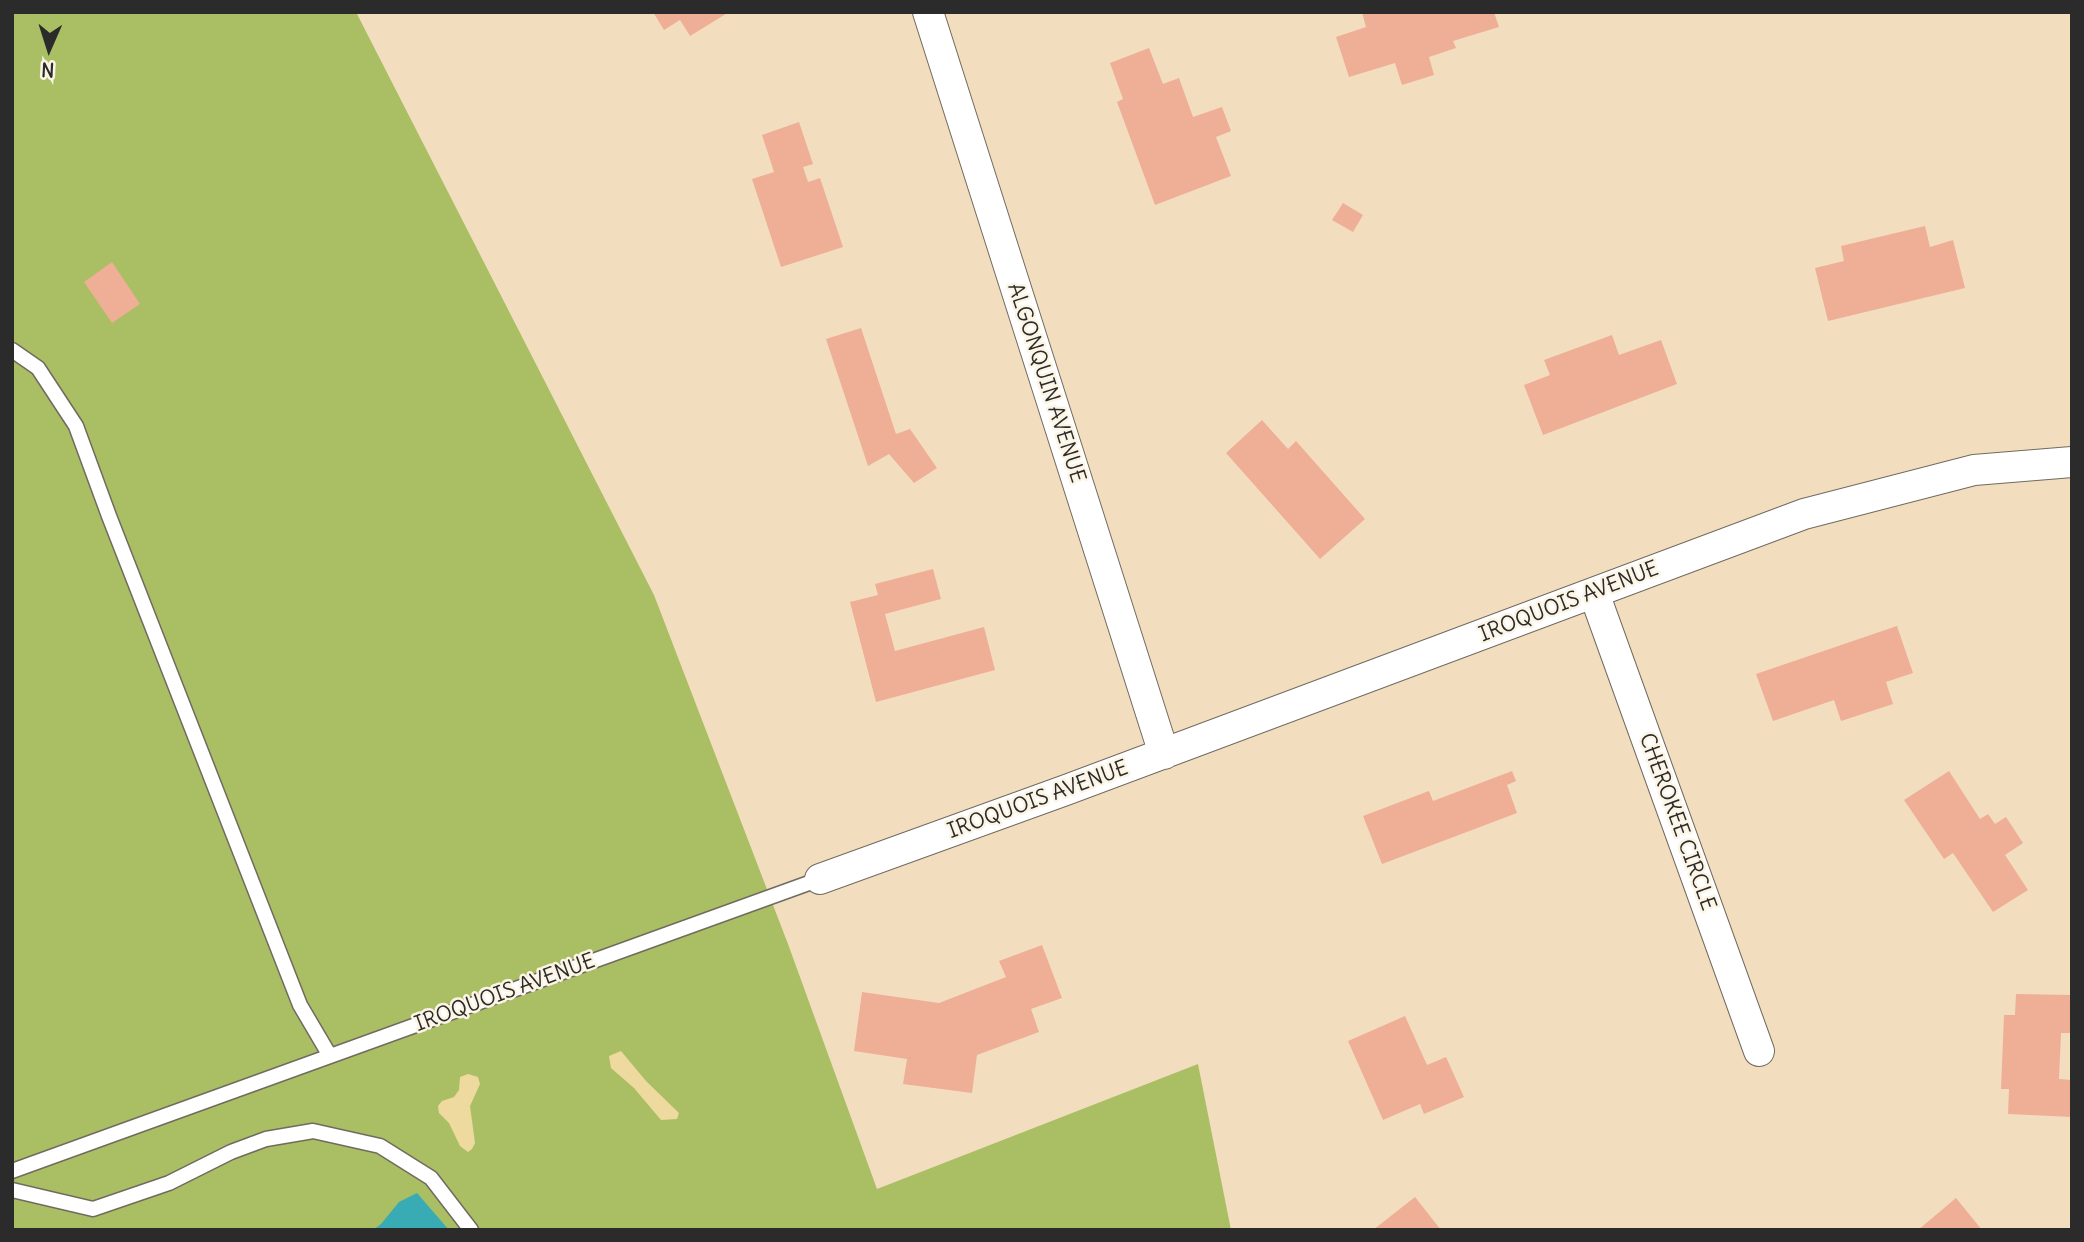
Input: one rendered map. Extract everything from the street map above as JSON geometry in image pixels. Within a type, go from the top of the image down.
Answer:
[{"type":"street","name":"ALGONQUIN AVENUE","points":[[928,12],[1164,754]]},
{"type":"street","name":"IROQUOIS AVENUE","points":[[820,879],[1164,754],[1804,514],[1974,470],[2072,462]]},
{"type":"street","name":"CHEROKEE CIRCLE","points":[[1594,593],[1759,1051]]},
{"type":"lane","points":[[12,350],[38,368],[76,426],[300,1004],[330,1056]]},
{"type":"lane","name":"IROQUOIS AVENUE","points":[[12,1171],[820,879]]},
{"type":"lane","points":[[12,1190],[93,1209],[169,1183],[231,1152],[266,1139],[313,1131],[380,1146],[430,1178],[471,1230]]},
{"type":"green space","points":[[12,12],[356,12],[654,595],[788,944],[877,1189],[1198,1064],[1231,1230],[12,1230]]},
{"type":"sand","points":[[621,1051],[646,1081],[679,1113],[677,1119],[661,1120],[634,1088],[611,1068],[609,1056]]},
{"type":"sand","points":[[468,1074],[478,1077],[480,1084],[470,1106],[475,1143],[468,1152],[460,1146],[449,1123],[439,1113],[438,1106],[442,1101],[454,1097],[459,1090],[460,1077]]},
{"type":"water","points":[[417,1193],[449,1230],[373,1230],[399,1202]]},
{"type":"building","points":[[653,12],[729,12],[690,36],[680,20],[664,30]]},
{"type":"building","points":[[1362,12],[1494,12],[1499,27],[1453,41],[1456,48],[1429,57],[1434,75],[1402,85],[1395,63],[1349,77],[1336,37],[1366,27]]},
{"type":"building","points":[[1149,48],[1163,84],[1179,78],[1193,117],[1222,107],[1231,131],[1216,137],[1231,176],[1155,205],[1117,102],[1123,99],[1110,63]]},
{"type":"building","points":[[799,122],[813,164],[803,167],[808,182],[820,178],[843,247],[781,267],[752,179],[774,172],[762,135]]},
{"type":"building","points":[[1343,203],[1363,215],[1353,232],[1332,220]]},
{"type":"building","points":[[1925,226],[1930,247],[1953,240],[1965,288],[1828,321],[1815,268],[1844,261],[1841,246]]},
{"type":"building","points":[[112,262],[140,304],[112,323],[84,282]]},
{"type":"building","points":[[861,328],[896,434],[910,429],[937,468],[914,483],[889,454],[868,466],[826,339]]},
{"type":"building","points":[[1612,335],[1619,355],[1661,340],[1677,384],[1543,435],[1524,385],[1550,375],[1544,360]]},
{"type":"building","points":[[1262,420],[1288,449],[1296,441],[1365,519],[1320,559],[1226,453]]},
{"type":"building","points":[[933,569],[941,599],[885,614],[895,651],[984,627],[995,670],[876,702],[850,602],[878,595],[875,584]]},
{"type":"building","points":[[1897,626],[1913,673],[1886,682],[1893,704],[1841,721],[1834,700],[1773,721],[1756,674]]},
{"type":"building","points":[[1512,771],[1516,781],[1507,785],[1517,813],[1382,864],[1363,816],[1429,791],[1433,801]]},
{"type":"building","points":[[1949,771],[1980,819],[1988,814],[1995,824],[2006,817],[2023,843],[2005,855],[2028,890],[1993,912],[1953,853],[1944,859],[1904,800]]},
{"type":"building","points":[[1042,945],[1062,998],[1031,1009],[1039,1032],[977,1055],[972,1093],[903,1084],[907,1059],[854,1051],[862,992],[939,1003],[1006,977],[999,961]]},
{"type":"building","points":[[2016,994],[2072,995],[2072,1033],[2061,1033],[2059,1079],[2072,1080],[2072,1117],[2008,1114],[2009,1089],[2001,1089],[2004,1015],[2015,1015]]},
{"type":"building","points":[[1405,1016],[1427,1065],[1446,1057],[1464,1097],[1424,1114],[1420,1104],[1383,1120],[1348,1041]]},
{"type":"building","points":[[1415,1197],[1441,1230],[1373,1230]]},
{"type":"building","points":[[1956,1198],[1982,1230],[1918,1230]]}]
